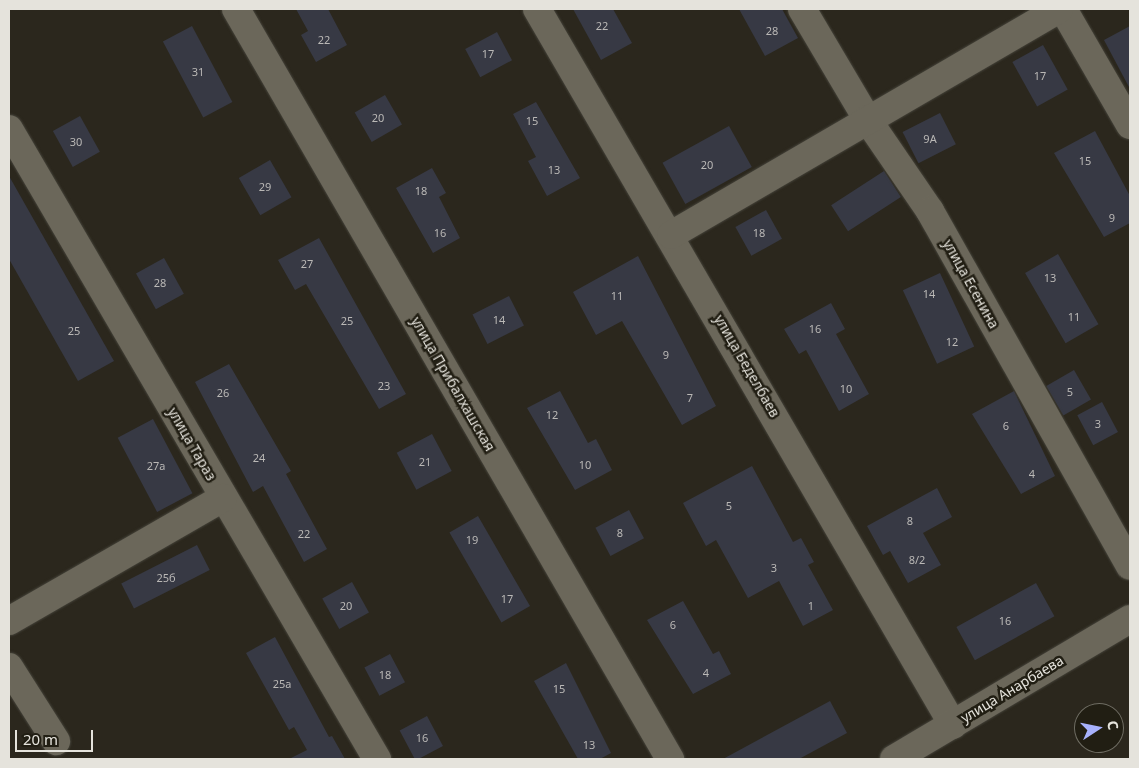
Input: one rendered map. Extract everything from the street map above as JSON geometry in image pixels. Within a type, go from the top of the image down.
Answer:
[{"type":"street","name":"улица Прибалхашская","points":[[236,9],[670,759]]},
{"type":"street","name":"улица Беделбаев","points":[[537,9],[671,235],[953,724]]},
{"type":"street","name":"улица Есенина","points":[[802,9],[867,119],[930,211],[1130,566]]},
{"type":"street","points":[[671,235],[867,119],[1059,9]]},
{"type":"street","points":[[1063,9],[1130,125]]},
{"type":"street","name":"улица Тараз","points":[[9,129],[377,759]]},
{"type":"street","points":[[9,621],[223,498]]},
{"type":"street","name":"улица Анарбаева","points":[[894,759],[1130,619]]},
{"type":"street","points":[[9,667],[56,741]]},
{"type":"building","points":[[296,9],[328,9],[347,45],[316,62],[301,35],[308,31]]},
{"type":"building","points":[[573,9],[613,9],[632,43],[601,60]]},
{"type":"building","points":[[739,9],[782,9],[798,38],[765,56]]},
{"type":"building","points":[[192,26],[232,102],[203,117],[163,41]]},
{"type":"building","points":[[1130,26],[1130,89],[1104,40]]},
{"type":"building","points":[[497,32],[512,60],[480,77],[465,49]]},
{"type":"building","points":[[1043,45],[1068,90],[1037,107],[1012,62]]},
{"type":"building","points":[[385,95],[402,124],[372,142],[355,112]]},
{"type":"building","points":[[536,102],[580,178],[547,196],[528,161],[536,157],[513,114]]},
{"type":"building","points":[[940,113],[956,144],[918,163],[903,132]]},
{"type":"building","points":[[80,116],[100,152],[73,167],[53,131]]},
{"type":"building","points":[[729,126],[752,167],[685,204],[663,163]]},
{"type":"building","points":[[1095,131],[1130,196],[1130,223],[1104,237],[1054,153]]},
{"type":"building","points":[[270,160],[292,197],[260,215],[239,178]]},
{"type":"building","points":[[432,168],[446,193],[439,197],[460,238],[433,253],[396,188]]},
{"type":"building","points":[[884,171],[901,197],[848,231],[831,205]]},
{"type":"building","points":[[9,176],[114,361],[78,381],[9,259]]},
{"type":"building","points":[[766,210],[782,239],[751,256],[735,227]]},
{"type":"building","points":[[319,238],[406,394],[379,409],[306,284],[295,290],[278,260]]},
{"type":"building","points":[[1058,254],[1098,324],[1066,343],[1025,273]]},
{"type":"building","points":[[638,256],[716,406],[682,425],[622,321],[596,335],[573,292]]},
{"type":"building","points":[[164,258],[184,294],[156,309],[136,274]]},
{"type":"building","points":[[940,273],[974,346],[937,364],[903,290]]},
{"type":"building","points":[[509,296],[524,325],[487,344],[472,315]]},
{"type":"building","points":[[831,303],[845,329],[836,334],[869,394],[839,411],[806,350],[799,354],[784,329]]},
{"type":"building","points":[[229,364],[291,471],[286,474],[327,549],[304,562],[263,486],[253,492],[195,382]]},
{"type":"building","points":[[1074,370],[1091,399],[1063,415],[1046,386]]},
{"type":"building","points":[[560,391],[588,443],[596,439],[612,470],[575,490],[527,408]]},
{"type":"building","points":[[1014,391],[1055,476],[1021,494],[972,414]]},
{"type":"building","points":[[1102,402],[1118,432],[1093,445],[1077,415]]},
{"type":"building","points":[[153,419],[192,493],[157,512],[118,438]]},
{"type":"building","points":[[432,434],[452,471],[416,490],[397,453]]},
{"type":"building","points":[[752,466],[793,542],[801,538],[814,562],[808,565],[833,610],[803,626],[779,581],[748,598],[716,540],[706,546],[683,503]]},
{"type":"building","points":[[937,488],[952,517],[923,533],[941,565],[908,583],[890,551],[883,555],[867,526]]},
{"type":"building","points":[[629,510],[644,538],[610,556],[595,528]]},
{"type":"building","points":[[478,516],[530,606],[501,623],[449,532]]},
{"type":"building","points":[[197,545],[210,570],[134,609],[121,584]]},
{"type":"building","points":[[352,582],[369,613],[339,629],[322,598]]},
{"type":"building","points":[[1036,583],[1054,616],[975,660],[956,627]]},
{"type":"building","points":[[683,601],[713,654],[719,651],[731,674],[693,694],[647,620]]},
{"type":"building","points":[[275,637],[329,737],[332,736],[345,759],[289,759],[307,750],[294,727],[289,730],[246,653]]},
{"type":"building","points":[[390,654],[405,682],[379,696],[364,668]]},
{"type":"building","points":[[566,663],[611,753],[600,759],[578,759],[534,681]]},
{"type":"building","points":[[830,701],[847,733],[799,759],[723,759]]},
{"type":"building","points":[[427,716],[443,746],[419,759],[415,759],[400,731]]}]
